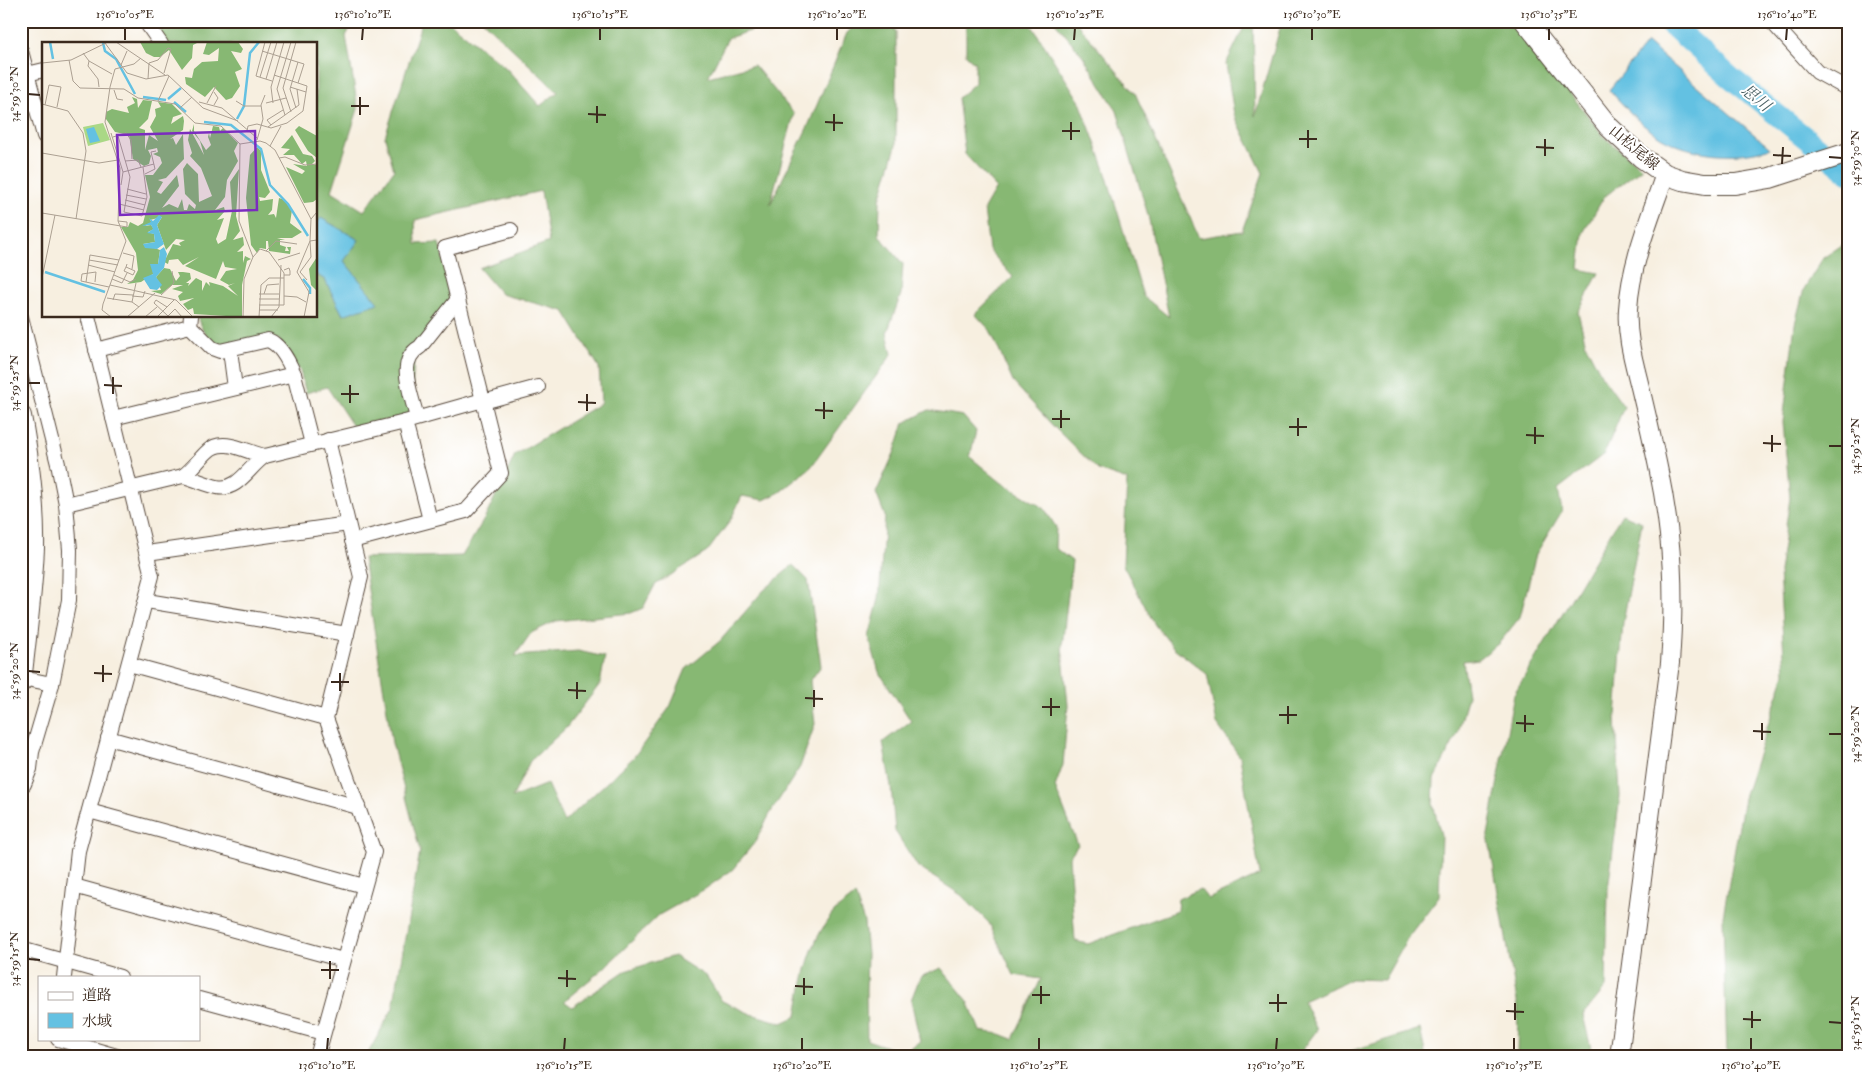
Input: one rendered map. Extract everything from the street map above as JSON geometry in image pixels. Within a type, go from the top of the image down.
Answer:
[{"type":"main road","name":"山松尾線","points":[[1525,21],[1609,127],[1641,157],[1665,174],[1682,180],[1705,184],[1735,184],[1770,178],[1848,153]]},
{"type":"main road","points":[[21,416],[31,481],[34,546],[21,682]]},
{"type":"street","points":[[145,21],[160,42]]},
{"type":"street","points":[[1771,21],[1818,72],[1848,89]]},
{"type":"street","points":[[21,51],[42,129]]},
{"type":"street","points":[[27,74],[42,70]]},
{"type":"street","points":[[1619,1057],[1670,664],[1674,592],[1670,535],[1658,470],[1631,354],[1628,310],[1636,262],[1665,174]]},
{"type":"street","points":[[352,541],[466,511],[501,473],[445,248],[511,230]]},
{"type":"street","points":[[430,520],[411,420],[405,368],[412,351],[420,347],[458,299]]},
{"type":"street","points":[[21,317],[58,464],[66,504],[70,550],[69,600],[52,684],[32,752],[30,769],[24,784],[21,784]]},
{"type":"street","points":[[64,976],[78,851],[152,576],[88,318]]},
{"type":"street","points":[[96,350],[190,321],[212,348],[220,351],[268,340],[276,343],[290,364],[294,374],[312,444]]},
{"type":"street","points":[[230,350],[235,388]]},
{"type":"street","points":[[113,418],[294,374]]},
{"type":"street","points":[[66,504],[183,476],[218,487],[229,487],[236,483],[256,461],[264,456],[538,387]]},
{"type":"street","points":[[317,1057],[374,852],[326,718],[361,577],[328,440]]},
{"type":"street","points":[[183,476],[207,451],[217,445],[227,445],[264,456]]},
{"type":"street","points":[[147,553],[348,524]]},
{"type":"street","points":[[146,600],[347,634]]},
{"type":"street","points":[[129,664],[326,718]]},
{"type":"street","points":[[22,678],[52,684]]},
{"type":"street","points":[[108,738],[358,807]]},
{"type":"street","points":[[89,811],[364,886]]},
{"type":"street","points":[[74,886],[343,960]]},
{"type":"street","points":[[21,949],[117,976]]},
{"type":"street","points":[[200,998],[323,1033]]},
{"type":"street","points":[[61,1040],[120,1057]]},
{"type":"green space","points":[[152,21],[354,21],[346,36],[358,109],[332,191],[364,211],[394,170],[385,137],[422,21],[448,21],[506,68],[540,106],[558,92],[483,21],[781,21],[728,38],[708,77],[754,65],[794,114],[770,205],[809,124],[847,33],[859,21],[890,21],[896,32],[896,146],[880,199],[879,235],[903,264],[901,294],[887,333],[892,354],[811,467],[780,492],[764,500],[742,496],[730,521],[707,552],[655,585],[643,608],[631,613],[556,621],[531,633],[515,656],[578,651],[605,657],[600,684],[566,728],[530,761],[512,798],[547,784],[564,822],[634,757],[670,707],[686,669],[720,641],[763,591],[793,565],[808,580],[821,666],[810,681],[815,724],[800,767],[771,812],[755,842],[732,870],[705,889],[659,915],[604,968],[564,1001],[572,1007],[625,971],[674,956],[707,977],[722,1001],[751,1014],[782,1023],[797,1016],[808,961],[825,924],[834,912],[855,895],[864,922],[867,954],[867,1040],[904,1053],[920,1041],[911,1000],[920,977],[941,968],[968,1001],[980,1031],[1000,1034],[1013,1039],[1041,979],[1014,975],[989,923],[961,895],[918,867],[895,831],[891,786],[883,742],[911,721],[879,672],[869,637],[879,599],[885,516],[876,493],[895,451],[904,423],[929,410],[963,416],[976,431],[970,457],[1002,483],[1044,508],[1056,527],[1055,548],[1072,561],[1062,646],[1068,705],[1063,765],[1055,787],[1078,845],[1069,857],[1075,941],[1088,944],[1177,911],[1178,899],[1200,889],[1208,899],[1260,875],[1240,757],[1217,724],[1207,674],[1174,648],[1155,625],[1123,565],[1127,480],[1098,470],[1054,427],[1013,382],[990,330],[975,314],[1013,277],[989,250],[984,209],[996,188],[965,154],[958,98],[975,83],[975,63],[966,55],[966,21],[1029,21],[1080,102],[1104,167],[1143,296],[1169,317],[1148,215],[1117,111],[1083,56],[1054,21],[1075,21],[1135,93],[1199,238],[1242,231],[1263,173],[1234,114],[1226,64],[1247,21],[1253,21],[1255,116],[1282,21],[1514,21],[1605,138],[1642,168],[1604,197],[1583,233],[1579,269],[1599,273],[1578,312],[1586,345],[1602,376],[1624,407],[1604,454],[1558,489],[1562,511],[1536,554],[1520,617],[1499,643],[1479,659],[1463,661],[1468,695],[1458,733],[1434,779],[1433,804],[1441,835],[1439,896],[1408,937],[1384,980],[1351,979],[1303,1001],[1317,1030],[1297,1057],[366,1057],[393,1008],[420,851],[392,743],[363,558],[462,556],[486,516],[515,455],[601,403],[599,367],[564,311],[501,294],[479,268],[549,242],[541,191],[415,220],[416,244],[439,243],[452,292],[450,304],[418,344],[415,343],[411,407],[408,415],[354,428],[327,387],[306,393],[300,371],[278,339],[223,346],[209,339],[203,331],[198,318],[318,318],[318,275],[325,280],[343,315],[377,302],[344,261],[359,240],[321,218],[318,222],[318,42],[166,42]]},
{"type":"green space","points":[[1848,241],[1848,1057],[1727,1057],[1723,916],[1744,798],[1785,673],[1779,572],[1790,498],[1783,422],[1795,324],[1804,289],[1823,258]]},
{"type":"green space","points":[[1622,514],[1642,522],[1623,622],[1616,717],[1620,796],[1608,889],[1606,987],[1583,1015],[1593,1057],[1517,1057],[1518,1007],[1488,835],[1514,694]]},
{"type":"green space","points":[[1420,1029],[1426,1057],[1332,1057]]},
{"type":"water","points":[[1647,43],[1770,148],[1741,154],[1695,151],[1666,140],[1642,124],[1609,90]]},
{"type":"water","points":[[321,218],[359,240],[344,261],[378,303],[343,315],[325,280],[318,275],[318,222]]},
{"type":"waterway","name":"思川","points":[[1667,21],[1730,77],[1848,172]]}]
